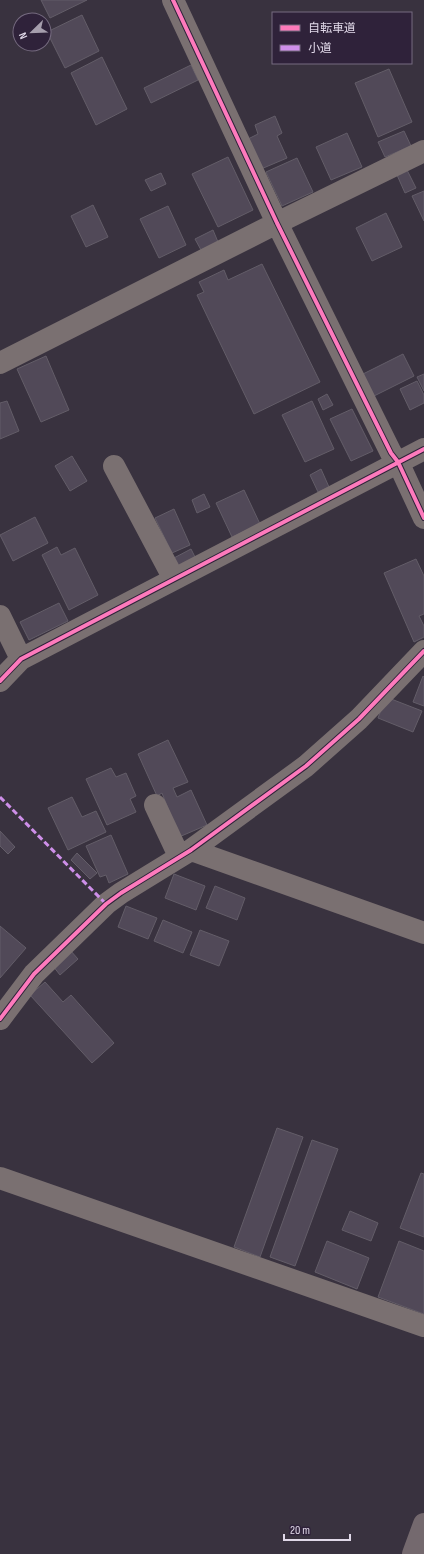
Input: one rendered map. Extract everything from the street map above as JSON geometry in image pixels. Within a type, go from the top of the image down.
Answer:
[{"type":"street","points":[[173,0],[277,223],[391,453],[398,462],[424,518]]},
{"type":"street","points":[[0,362],[424,151]]},
{"type":"street","points":[[0,681],[21,659],[424,449]]},
{"type":"street","points":[[114,466],[174,579]]},
{"type":"street","points":[[0,616],[21,659]]},
{"type":"street","points":[[0,1019],[34,974],[106,904],[185,853],[306,766],[359,719],[424,651]]},
{"type":"street","points":[[155,805],[185,853],[424,933]]},
{"type":"street","points":[[0,1178],[424,1326]]},
{"type":"street","points":[[413,1554],[424,1524]]},
{"type":"building","points":[[41,0],[87,0],[52,17],[52,12],[47,12]]},
{"type":"building","points":[[82,15],[99,51],[65,68],[52,42],[52,30]]},
{"type":"building","points":[[102,57],[127,109],[96,125],[71,73]]},
{"type":"building","points":[[191,65],[198,80],[151,103],[144,88]]},
{"type":"building","points":[[389,69],[412,122],[378,137],[355,83]]},
{"type":"building","points":[[275,116],[282,133],[277,136],[287,158],[261,169],[248,139],[258,134],[255,125]]},
{"type":"building","points":[[404,131],[411,146],[385,157],[378,142]]},
{"type":"building","points":[[347,133],[362,167],[331,180],[316,147]]},
{"type":"building","points":[[228,157],[253,210],[218,227],[192,174]]},
{"type":"building","points":[[297,158],[313,192],[282,206],[266,172]]},
{"type":"building","points":[[407,170],[416,188],[405,193],[397,175]]},
{"type":"building","points":[[161,173],[166,184],[151,191],[145,180]]},
{"type":"building","points":[[424,191],[424,221],[412,196]]},
{"type":"building","points":[[93,205],[108,237],[86,247],[71,216]]},
{"type":"building","points":[[168,206],[186,245],[159,258],[140,219]]},
{"type":"building","points":[[386,213],[402,247],[372,261],[356,228]]},
{"type":"building","points":[[213,230],[218,242],[201,250],[195,239]]},
{"type":"building","points":[[262,264],[320,382],[254,414],[197,295],[204,292],[199,282],[224,270],[228,280]]},
{"type":"building","points":[[403,354],[414,376],[374,396],[363,374]]},
{"type":"building","points":[[46,356],[69,410],[41,422],[17,369]]},
{"type":"building","points":[[424,374],[424,391],[417,377]]},
{"type":"building","points":[[417,381],[424,395],[424,403],[410,410],[400,389]]},
{"type":"building","points":[[327,394],[333,405],[323,410],[318,399]]},
{"type":"building","points":[[7,401],[19,431],[0,439],[0,403]]},
{"type":"building","points":[[312,401],[334,449],[305,462],[282,415]]},
{"type":"building","points":[[352,409],[373,451],[351,461],[330,419]]},
{"type":"building","points":[[72,456],[87,481],[70,491],[55,466]]},
{"type":"building","points":[[321,469],[329,487],[318,492],[310,475]]},
{"type":"building","points":[[244,490],[260,524],[232,537],[216,503]]},
{"type":"building","points":[[204,494],[210,507],[197,513],[192,500]]},
{"type":"building","points":[[174,509],[190,545],[172,553],[155,518]]},
{"type":"building","points":[[35,517],[48,543],[13,561],[0,535]]},
{"type":"building","points":[[57,547],[61,555],[75,548],[98,595],[69,610],[42,555]]},
{"type":"building","points":[[191,549],[196,559],[178,569],[172,559]]},
{"type":"building","points":[[416,559],[424,576],[424,614],[419,616],[424,626],[424,637],[414,642],[384,573]]},
{"type":"building","points":[[59,603],[68,621],[29,640],[20,622]]},
{"type":"building","points":[[423,676],[424,677],[424,706],[413,702]]},
{"type":"building","points":[[386,697],[422,711],[413,732],[378,718]]},
{"type":"building","points":[[168,740],[188,782],[173,788],[177,797],[191,790],[207,825],[179,837],[162,793],[157,796],[138,754]]},
{"type":"building","points":[[111,768],[116,777],[126,773],[136,796],[130,799],[136,812],[107,825],[86,779]]},
{"type":"building","points":[[72,797],[82,817],[96,811],[106,832],[68,850],[48,808]]},
{"type":"building","points":[[0,831],[15,847],[8,854],[0,846]]},
{"type":"building","points":[[111,835],[128,874],[109,883],[106,875],[100,877],[86,846]]},
{"type":"building","points":[[77,853],[97,873],[90,879],[71,860]]},
{"type":"building","points":[[174,874],[205,886],[196,910],[165,898]]},
{"type":"building","points":[[215,886],[245,898],[237,920],[206,908]]},
{"type":"building","points":[[126,906],[157,918],[148,939],[118,927]]},
{"type":"building","points":[[163,920],[192,932],[183,953],[154,941]]},
{"type":"building","points":[[0,926],[26,948],[0,978]]},
{"type":"building","points":[[200,930],[229,941],[219,966],[190,955]]},
{"type":"building","points":[[70,950],[78,959],[60,975],[53,966]]},
{"type":"building","points":[[45,982],[63,1002],[71,995],[114,1043],[92,1063],[30,995]]},
{"type":"building","points":[[277,1128],[303,1137],[260,1257],[234,1247]]},
{"type":"building","points":[[312,1140],[338,1149],[295,1266],[270,1257]]},
{"type":"building","points":[[421,1173],[424,1174],[424,1237],[400,1228]]},
{"type":"building","points":[[350,1211],[378,1223],[371,1241],[342,1230]]},
{"type":"building","points":[[327,1241],[369,1258],[357,1289],[315,1272]]},
{"type":"building","points":[[399,1241],[424,1251],[424,1314],[378,1297]]},
{"type":"marked path","points":[[0,797],[106,904]]},
{"type":"cycle path","points":[[173,0],[277,223],[391,453],[398,462],[424,518]]},
{"type":"cycle path","points":[[0,681],[21,659],[424,449]]},
{"type":"cycle path","points":[[0,1019],[34,974],[106,904],[121,893],[191,850],[306,766],[359,719],[424,651]]}]
